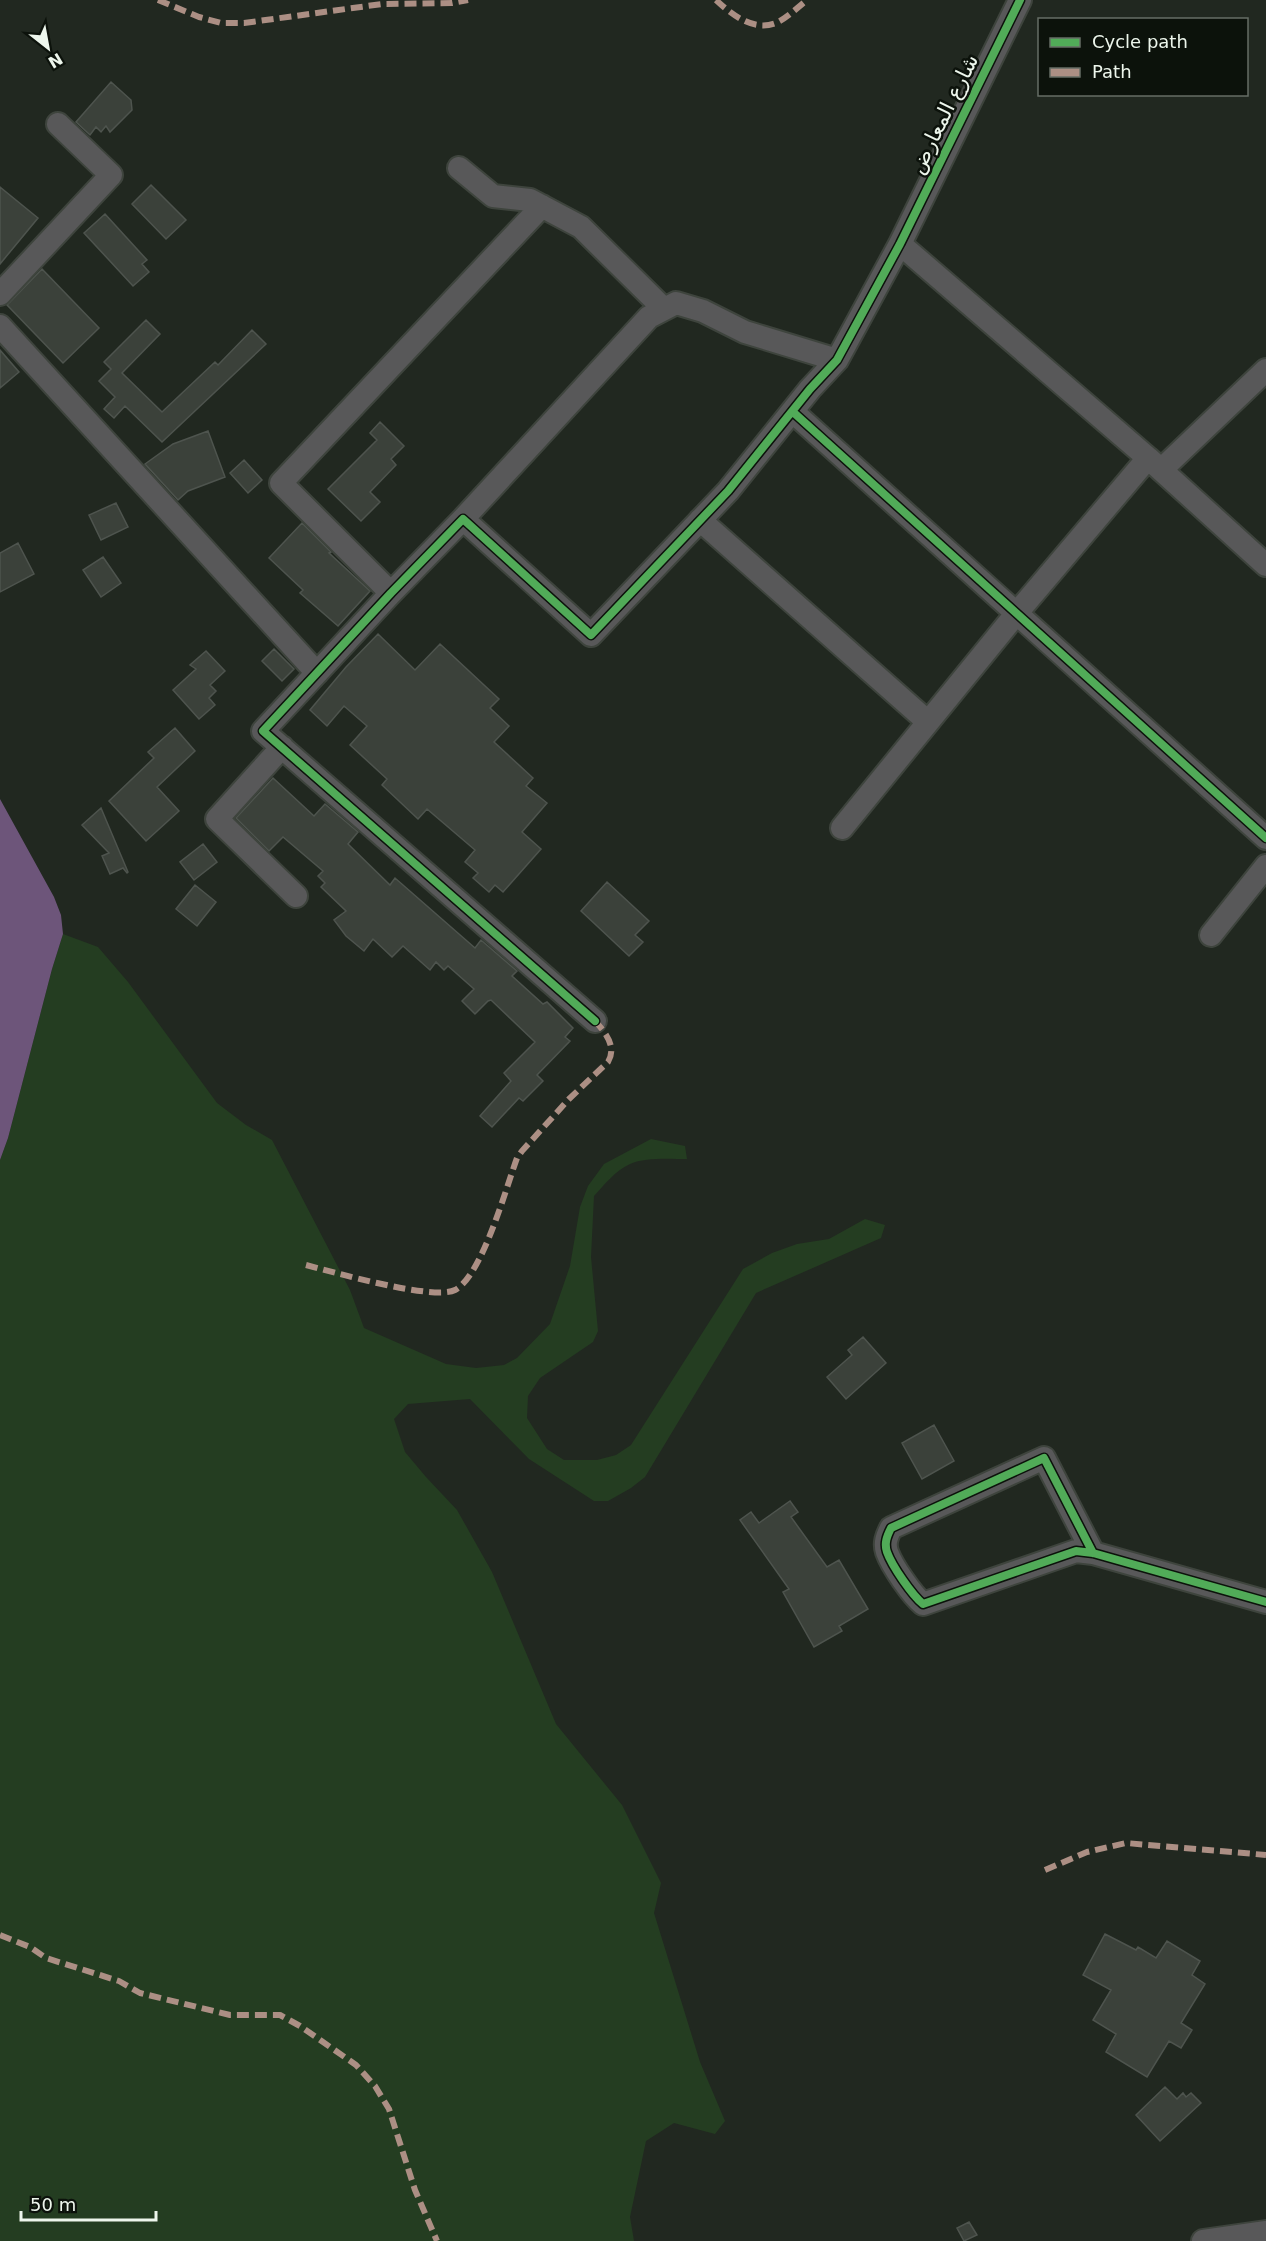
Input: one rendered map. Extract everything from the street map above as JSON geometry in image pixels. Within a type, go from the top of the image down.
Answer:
[{"type":"street","name":"شارع المعارض","points":[[463,519],[591,635],[728,491],[810,389],[837,360],[900,244],[1020,0]]},
{"type":"street","points":[[0,294],[111,175],[58,124]]},
{"type":"street","points":[[459,168],[493,196],[530,200],[581,227],[664,309]]},
{"type":"street","points":[[392,593],[281,483],[542,206]]},
{"type":"street","points":[[900,244],[1154,464],[1266,565]]},
{"type":"street","points":[[595,1021],[263,731],[649,317],[676,303],[703,311],[745,332],[837,360]]},
{"type":"street","points":[[0,326],[317,673]]},
{"type":"street","points":[[842,828],[1016,614],[1154,464],[1266,370]]},
{"type":"street","points":[[793,412],[1266,838]]},
{"type":"street","points":[[700,520],[928,722]]},
{"type":"street","points":[[282,747],[217,819],[296,896]]},
{"type":"street","points":[[1211,935],[1266,866]]},
{"type":"street","points":[[1093,1553],[1044,1458],[891,1528],[886,1538],[887,1552],[913,1596],[923,1604],[1076,1551],[1093,1553],[1266,1602]]},
{"type":"street","points":[[1203,2241],[1266,2232]]},
{"type":"green space","points":[[63,934],[98,947],[128,982],[217,1103],[246,1125],[272,1140],[350,1290],[364,1328],[446,1364],[476,1368],[504,1365],[517,1358],[550,1324],[570,1266],[580,1207],[588,1186],[604,1164],[651,1139],[685,1146],[687,1159],[650,1159],[630,1164],[615,1174],[594,1196],[591,1257],[598,1331],[593,1342],[540,1378],[528,1396],[527,1418],[547,1449],[564,1460],[597,1460],[616,1455],[631,1445],[743,1269],[772,1253],[797,1244],[829,1239],[865,1219],[885,1225],[881,1238],[756,1293],[645,1477],[608,1501],[594,1501],[529,1459],[470,1399],[408,1404],[394,1419],[405,1452],[457,1510],[492,1572],[556,1724],[622,1805],[661,1883],[654,1913],[700,2062],[725,2121],[715,2134],[674,2123],[646,2141],[630,2217],[634,2241],[0,2241],[0,1160]]},
{"type":"shaded area","points":[[0,799],[54,897],[61,915],[63,934],[0,1160]]},
{"type":"building","points":[[111,82],[131,100],[132,110],[110,132],[106,126],[101,132],[96,127],[90,135],[76,122]]},
{"type":"building","points":[[151,185],[186,220],[166,239],[132,204]]},
{"type":"building","points":[[0,187],[38,218],[0,264]]},
{"type":"building","points":[[105,214],[147,260],[142,264],[149,272],[133,286],[84,233]]},
{"type":"building","points":[[42,269],[99,328],[63,363],[7,305]]},
{"type":"building","points":[[146,320],[160,334],[122,373],[162,412],[215,362],[218,365],[252,330],[266,344],[162,442],[125,406],[114,418],[104,409],[115,397],[99,381],[111,369],[104,362]]},
{"type":"building","points":[[0,350],[19,372],[0,388]]},
{"type":"building","points":[[380,422],[404,446],[391,459],[396,465],[370,492],[380,502],[361,521],[328,489],[377,440],[370,433]]},
{"type":"building","points":[[208,431],[225,477],[188,491],[178,500],[145,464],[173,444]]},
{"type":"building","points":[[244,460],[262,480],[248,493],[230,473]]},
{"type":"building","points":[[116,503],[128,527],[101,540],[89,515]]},
{"type":"building","points":[[302,523],[331,552],[329,553],[370,591],[338,626],[300,593],[303,590],[269,558]]},
{"type":"building","points":[[18,543],[34,574],[0,592],[0,553]]},
{"type":"building","points":[[103,557],[121,583],[101,597],[83,570]]},
{"type":"building","points":[[378,634],[415,670],[440,644],[499,699],[490,708],[509,726],[494,742],[533,778],[526,786],[547,803],[522,832],[541,849],[503,892],[495,885],[489,892],[473,878],[478,873],[465,862],[475,850],[427,809],[418,819],[382,785],[387,779],[350,745],[367,726],[344,706],[327,726],[310,710],[346,667]]},
{"type":"building","points":[[274,649],[294,669],[282,681],[262,661]]},
{"type":"building","points":[[206,651],[225,671],[210,685],[216,691],[209,698],[215,705],[199,719],[173,690],[196,669],[190,665]]},
{"type":"building","points":[[175,728],[195,751],[157,787],[179,811],[146,841],[109,801],[154,758],[148,752]]},
{"type":"building","points":[[273,778],[314,816],[325,804],[358,832],[348,844],[390,885],[395,878],[475,948],[481,940],[517,971],[512,976],[543,1004],[547,1002],[573,1028],[565,1037],[570,1041],[537,1075],[543,1081],[523,1101],[519,1098],[492,1127],[480,1116],[511,1081],[504,1073],[535,1042],[491,1000],[475,1014],[462,1001],[474,989],[448,966],[444,970],[436,962],[430,970],[403,946],[392,957],[373,939],[364,951],[346,936],[334,920],[346,911],[321,887],[325,883],[318,876],[323,871],[283,837],[269,851],[236,818]]},
{"type":"building","points":[[101,808],[127,873],[123,868],[110,874],[102,856],[109,853],[82,825]]},
{"type":"building","points":[[203,844],[217,862],[194,880],[180,862]]},
{"type":"building","points":[[607,882],[649,921],[635,935],[643,942],[629,956],[581,911]]},
{"type":"building","points":[[195,885],[216,902],[197,926],[176,909]]},
{"type":"building","points":[[863,1337],[886,1363],[846,1399],[827,1377],[852,1355],[848,1350]]},
{"type":"building","points":[[934,1425],[954,1461],[922,1479],[902,1443]]},
{"type":"building","points":[[790,1501],[798,1512],[791,1517],[827,1567],[839,1560],[868,1609],[839,1626],[842,1631],[814,1647],[783,1592],[789,1589],[740,1520],[751,1512],[759,1523]]},
{"type":"building","points":[[1105,1934],[1136,1950],[1138,1947],[1156,1958],[1167,1941],[1200,1961],[1192,1975],[1205,1984],[1181,2023],[1192,2030],[1181,2048],[1169,2041],[1147,2077],[1106,2052],[1116,2034],[1093,2020],[1111,1990],[1083,1975]]},
{"type":"building","points":[[1165,2087],[1177,2099],[1183,2093],[1186,2097],[1191,2093],[1201,2103],[1160,2141],[1136,2115]]},
{"type":"building","points":[[969,2222],[977,2235],[964,2241],[957,2228]]},
{"type":"marked path","points":[[158,0],[199,17],[221,23],[244,23],[382,4],[452,3],[468,0]]},
{"type":"marked path","points":[[716,0],[736,16],[759,25],[780,21],[807,0]]},
{"type":"marked path","points":[[306,1265],[359,1279],[427,1292],[455,1290],[465,1282],[484,1250],[517,1158],[569,1099],[608,1062],[611,1046],[595,1021]]},
{"type":"marked path","points":[[1045,1870],[1087,1852],[1126,1843],[1266,1855]]},
{"type":"marked path","points":[[0,1935],[30,1947],[46,1958],[119,1981],[140,1993],[230,2015],[280,2015],[300,2026],[356,2065],[375,2086],[389,2109],[415,2190],[437,2241]]},
{"type":"cycle path","points":[[595,1021],[263,731],[463,519],[591,635],[728,491],[810,389],[837,360],[900,244],[1020,0]]},
{"type":"cycle path","points":[[793,412],[1266,838]]},
{"type":"cycle path","points":[[1093,1553],[1044,1458],[891,1528],[886,1543],[887,1552],[898,1572],[923,1604],[1076,1551],[1093,1553],[1266,1602]]}]
